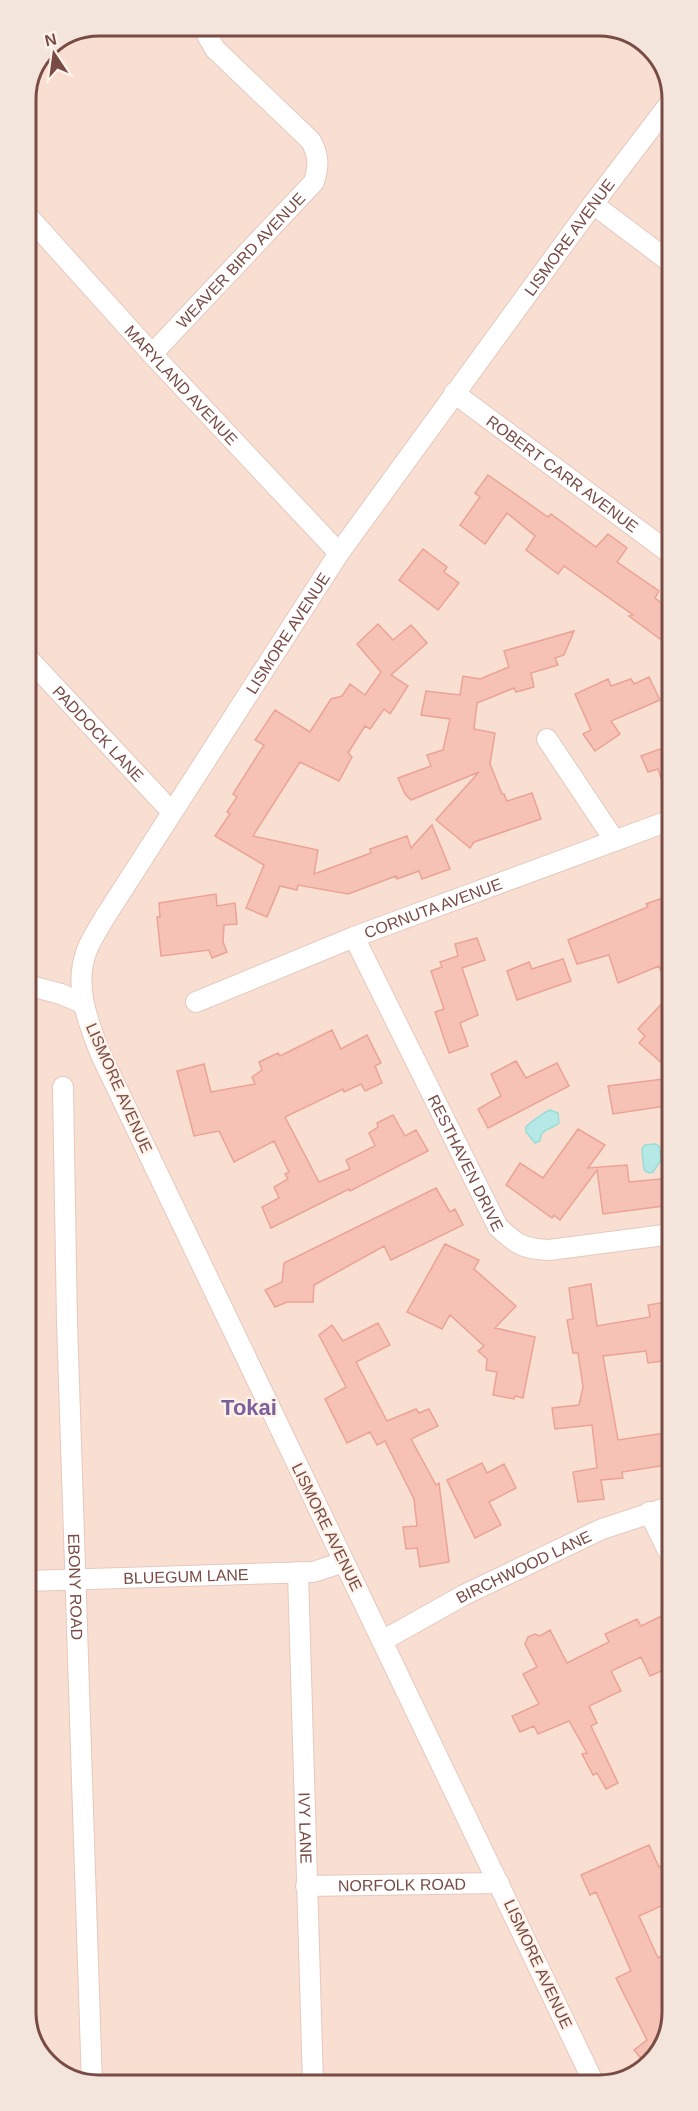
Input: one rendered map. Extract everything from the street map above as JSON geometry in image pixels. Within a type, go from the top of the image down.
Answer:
[{"type":"street","name":"WEAVER BIRD AVENUE","points":[[152,354],[314,182],[318,166],[317,152],[311,141],[214,49],[207,36]]},
{"type":"street","name":"LISMORE AVENUE","points":[[590,2075],[101,1055],[82,1003],[83,963],[87,950],[105,917],[171,811],[339,553],[454,393],[662,113]]},
{"type":"street","points":[[593,204],[662,256]]},
{"type":"street","name":"MARYLAND AVENUE","points":[[36,225],[152,354],[339,553]]},
{"type":"street","name":"ROBERT CARR AVENUE","points":[[454,393],[662,547]]},
{"type":"street","name":"PADDOCK LANE","points":[[36,667],[171,811]]},
{"type":"street","points":[[547,739],[615,841]]},
{"type":"street","name":"CORNUTA AVENUE","points":[[196,1002],[354,937],[662,823]]},
{"type":"street","name":"RESTHAVEN DRIVE","points":[[354,937],[498,1227],[511,1239],[530,1249],[549,1250],[662,1235]]},
{"type":"street","points":[[36,987],[82,1003]]},
{"type":"street","name":"EBONY ROAD","points":[[63,1087],[67,1322],[92,2074]]},
{"type":"street","name":"BIRCHWOOD LANE","points":[[382,1641],[464,1595],[603,1529],[662,1509]]},
{"type":"street","points":[[649,1512],[662,1538]]},
{"type":"street","name":"BLUEGUM LANE","points":[[36,1581],[298,1572],[324,1570],[344,1562]]},
{"type":"street","name":"IVY LANE","points":[[298,1572],[313,2075]]},
{"type":"street","name":"NORFOLK ROAD","points":[[306,1886],[500,1883]]},
{"type":"shaded area","points":[[603,36],[631,44],[641,52],[656,71],[660,82],[662,99],[662,2012],[659,2033],[649,2051],[634,2064],[616,2073],[599,2075],[95,2075],[67,2067],[57,2059],[47,2047],[38,2029],[36,2012],[36,99],[41,75],[54,54],[86,37]]},
{"type":"water","points":[[550,1110],[558,1113],[559,1123],[544,1131],[540,1141],[535,1143],[526,1132],[526,1127]]},
{"type":"water","points":[[645,1145],[659,1146],[661,1160],[653,1172],[649,1173],[644,1170],[642,1149]]},
{"type":"building","points":[[488,475],[548,517],[551,514],[596,547],[608,534],[627,548],[617,562],[659,591],[655,598],[662,603],[662,640],[629,616],[633,615],[564,566],[558,574],[526,550],[535,536],[507,513],[485,544],[460,525],[480,497],[475,493]]},
{"type":"building","points":[[423,549],[447,567],[444,572],[459,583],[438,610],[399,580]]},
{"type":"building","points":[[378,624],[393,640],[411,625],[427,643],[391,675],[408,686],[390,714],[384,709],[370,729],[365,726],[348,753],[352,757],[339,781],[300,762],[253,836],[318,850],[314,874],[371,853],[370,849],[407,836],[411,848],[432,825],[450,869],[422,879],[419,871],[397,879],[396,876],[348,894],[298,885],[297,890],[280,886],[267,917],[246,908],[264,865],[215,836],[230,814],[227,812],[237,797],[233,794],[264,745],[255,740],[275,710],[310,732],[331,699],[342,696],[350,684],[365,695],[381,672],[357,644]]},
{"type":"building","points":[[574,631],[564,655],[555,658],[558,665],[531,673],[534,687],[516,692],[514,688],[477,703],[474,729],[495,733],[490,764],[502,794],[507,801],[532,793],[541,819],[474,842],[470,848],[436,820],[479,772],[411,800],[405,794],[398,778],[431,766],[427,755],[443,750],[450,719],[421,715],[426,691],[460,695],[463,676],[480,679],[509,667],[504,651]]},
{"type":"building","points":[[649,677],[660,700],[611,721],[620,734],[595,751],[583,734],[591,730],[575,694],[608,679],[611,686],[631,679],[634,684]]},
{"type":"building","points":[[662,748],[662,781],[658,769],[648,772],[641,756]]},
{"type":"building","points":[[216,894],[217,906],[235,903],[237,924],[224,925],[223,942],[227,952],[212,958],[209,950],[161,956],[157,917],[160,917],[159,903]]},
{"type":"building","points":[[662,898],[662,974],[659,966],[618,983],[609,955],[577,964],[568,940],[648,907],[646,904]]},
{"type":"building","points":[[477,938],[485,960],[462,968],[478,1015],[460,1023],[468,1046],[449,1053],[435,1012],[444,1009],[431,971],[442,967],[440,962],[458,956],[455,944]]},
{"type":"building","points":[[563,959],[571,981],[517,1000],[507,971],[529,962],[532,969]]},
{"type":"building","points":[[662,1004],[662,1063],[639,1043],[645,1036],[638,1029]]},
{"type":"building","points":[[332,1030],[341,1049],[367,1035],[381,1063],[375,1066],[382,1083],[365,1091],[361,1084],[344,1092],[343,1089],[285,1117],[319,1182],[350,1169],[346,1160],[375,1146],[369,1133],[378,1127],[377,1123],[393,1115],[405,1136],[416,1130],[428,1151],[271,1228],[262,1207],[279,1198],[274,1187],[288,1179],[285,1174],[289,1172],[274,1141],[234,1162],[219,1131],[194,1136],[177,1071],[204,1064],[211,1092],[255,1084],[252,1077],[262,1070],[259,1062],[278,1053],[280,1056]]},
{"type":"building","points":[[516,1061],[526,1078],[557,1063],[569,1086],[488,1128],[478,1109],[501,1096],[491,1074]]},
{"type":"building","points":[[662,1079],[662,1106],[613,1114],[608,1086]]},
{"type":"building","points":[[578,1129],[605,1145],[588,1168],[627,1165],[629,1182],[662,1179],[662,1206],[603,1214],[597,1170],[560,1220],[554,1215],[552,1218],[506,1185],[520,1163],[543,1178]]},
{"type":"building","points":[[436,1188],[450,1212],[455,1209],[463,1225],[391,1260],[384,1246],[314,1285],[313,1302],[287,1302],[275,1307],[265,1290],[282,1282],[284,1263]]},
{"type":"building","points":[[445,1244],[479,1260],[474,1269],[516,1306],[495,1328],[535,1337],[523,1398],[515,1396],[514,1399],[493,1395],[497,1372],[486,1370],[487,1359],[478,1351],[484,1346],[450,1315],[442,1329],[407,1312]]},
{"type":"building","points":[[591,1284],[597,1326],[650,1317],[648,1305],[662,1303],[662,1361],[648,1363],[646,1351],[603,1356],[618,1440],[662,1433],[662,1466],[622,1472],[623,1478],[601,1480],[604,1499],[578,1502],[573,1472],[597,1468],[592,1425],[555,1429],[552,1408],[579,1405],[583,1387],[578,1353],[573,1353],[567,1320],[573,1319],[569,1288]]},
{"type":"building","points":[[378,1323],[390,1345],[356,1362],[387,1421],[416,1409],[419,1413],[429,1409],[438,1426],[411,1439],[436,1485],[439,1483],[449,1562],[420,1567],[417,1548],[406,1549],[403,1527],[417,1526],[414,1499],[385,1441],[377,1445],[370,1432],[347,1443],[325,1399],[346,1387],[319,1335],[332,1325],[343,1341]]},
{"type":"building","points":[[482,1463],[487,1473],[504,1464],[516,1488],[489,1502],[501,1525],[475,1538],[447,1480]]},
{"type":"building","points":[[662,1616],[662,1671],[650,1676],[641,1657],[611,1671],[621,1691],[589,1706],[597,1723],[591,1726],[618,1783],[606,1789],[597,1773],[593,1775],[582,1754],[587,1753],[569,1721],[538,1734],[534,1726],[520,1732],[512,1716],[539,1704],[523,1674],[537,1667],[525,1644],[528,1637],[535,1634],[540,1636],[550,1630],[567,1663],[609,1642],[605,1634],[637,1619],[641,1626]]},
{"type":"building","points":[[649,1845],[659,1867],[662,1866],[662,1906],[639,1916],[658,1958],[662,1956],[662,2012],[659,2033],[649,2051],[641,2059],[634,2050],[647,2040],[616,1978],[631,1971],[596,1892],[590,1895],[581,1875]]},
{"type":"district","name":"Tokai","points":[[249,1407]]}]
